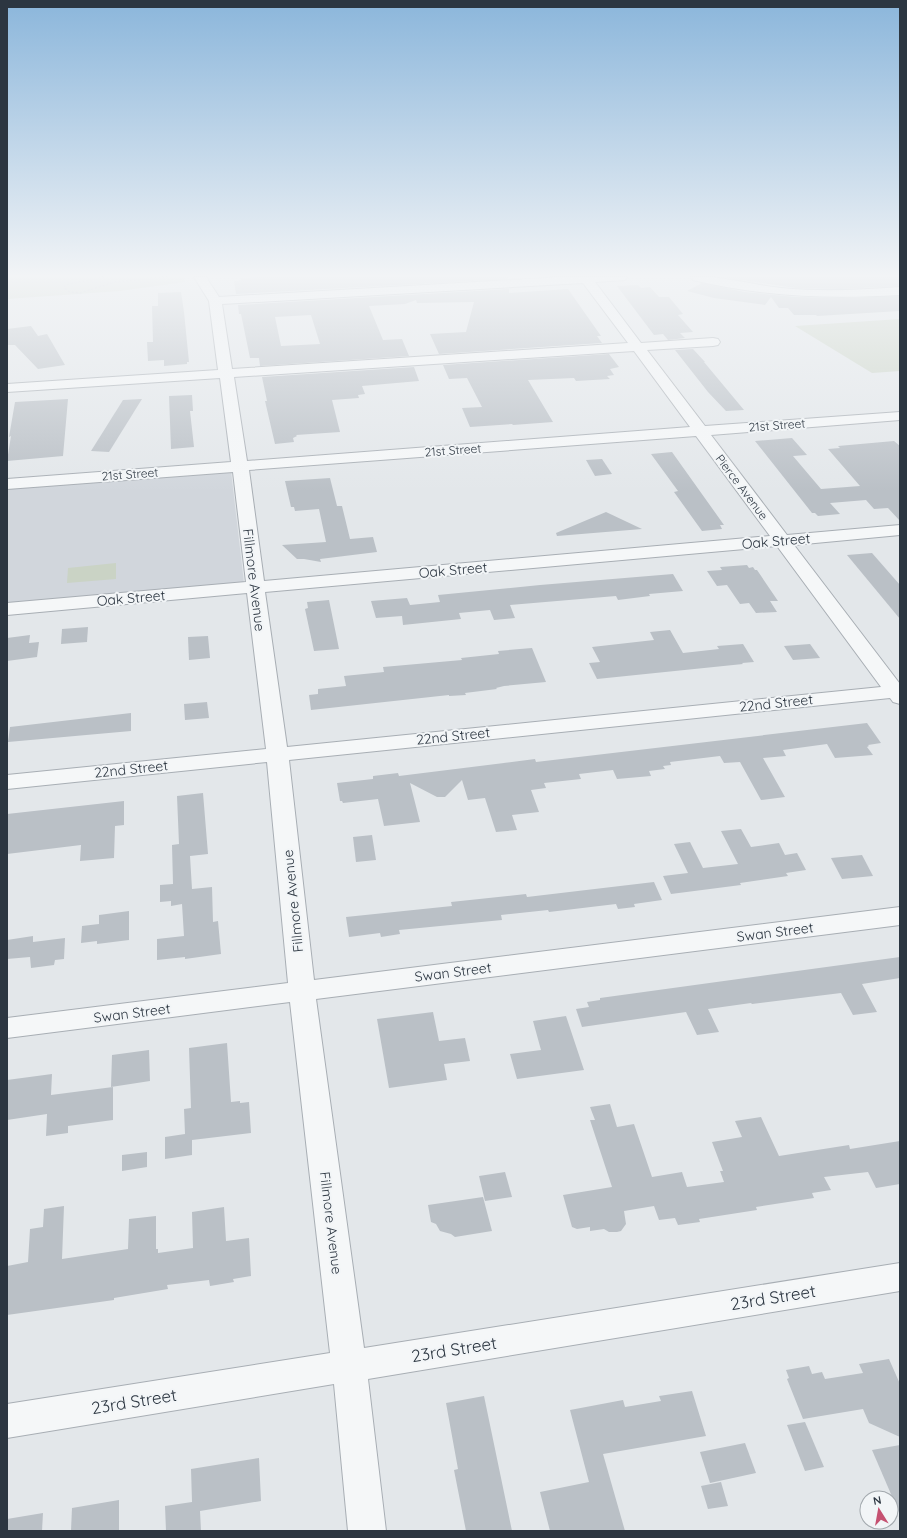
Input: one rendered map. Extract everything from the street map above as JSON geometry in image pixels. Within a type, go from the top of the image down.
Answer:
[{"type":"street","name":"Fillmore Avenue","points":[[223,349],[240,466],[277,754],[302,991],[349,1366],[367,1531]]},
{"type":"street","points":[[7,388],[610,349]]},
{"type":"street","name":"Pierce Avenue","points":[[638,349],[898,693]]},
{"type":"street","name":"21st Street","points":[[7,484],[900,416]]},
{"type":"street","name":"Oak Street","points":[[7,608],[900,530]]},
{"type":"street","name":"22nd Street","points":[[7,782],[898,693]]},
{"type":"street","name":"Swan Street","points":[[7,1028],[900,916]]},
{"type":"street","name":"23rd Street","points":[[7,1421],[900,1277]]},
{"type":"shaded area","points":[[231,471],[244,583],[7,604],[7,488]]},
{"type":"green space","points":[[832,349],[900,349],[900,371],[872,373]]},
{"type":"green space","points":[[116,563],[116,579],[67,583],[68,568]]},
{"type":"building","points":[[19,349],[56,349],[65,365],[38,369]]},
{"type":"building","points":[[147,349],[188,349],[189,362],[187,362],[187,364],[164,366],[164,360],[148,361]]},
{"type":"building","points":[[248,349],[406,349],[409,356],[260,366],[259,358],[250,358]]},
{"type":"building","points":[[437,349],[516,349],[439,354]]},
{"type":"building","points":[[693,349],[744,410],[726,411],[708,392],[675,350]]},
{"type":"building","points":[[609,354],[619,367],[610,369],[614,375],[607,376],[610,379],[576,381],[574,378],[528,380],[553,422],[513,425],[470,427],[462,408],[482,407],[467,378],[449,379],[443,365]]},
{"type":"building","points":[[414,367],[419,381],[362,386],[365,394],[358,395],[359,398],[332,400],[340,432],[296,435],[297,436],[293,438],[294,442],[275,444],[265,401],[267,401],[262,377]]},
{"type":"building","points":[[192,395],[193,411],[190,411],[194,447],[171,449],[169,396]]},
{"type":"building","points":[[68,399],[63,456],[7,461],[11,436],[9,437],[15,402]]},
{"type":"building","points":[[142,399],[109,452],[91,451],[123,400]]},
{"type":"building","points":[[792,438],[807,455],[793,456],[821,489],[860,486],[828,449],[840,448],[838,446],[894,441],[900,446],[900,521],[888,508],[874,509],[866,500],[830,503],[840,514],[818,516],[815,513],[812,513],[755,441]]},
{"type":"building","points":[[672,452],[724,525],[720,525],[722,529],[702,531],[674,492],[678,491],[651,454]]},
{"type":"building","points":[[602,459],[612,474],[595,476],[586,460]]},
{"type":"building","points":[[330,478],[337,506],[342,506],[350,539],[373,537],[377,552],[320,559],[321,562],[297,559],[282,545],[326,542],[319,509],[295,511],[294,507],[291,507],[285,481]]},
{"type":"building","points":[[606,512],[642,529],[557,536],[556,533]]},
{"type":"building","points":[[872,553],[900,585],[900,619],[847,555]]},
{"type":"building","points":[[747,565],[749,568],[753,567],[757,570],[778,601],[770,601],[777,612],[756,613],[749,603],[740,604],[727,585],[717,586],[707,571],[722,570],[720,567]]},
{"type":"building","points":[[673,574],[683,591],[649,594],[650,596],[618,600],[616,596],[510,605],[515,618],[494,620],[490,610],[459,613],[461,619],[403,625],[402,616],[376,618],[371,601],[407,598],[410,605],[440,602],[438,595]]},
{"type":"building","points":[[329,600],[339,649],[314,651],[305,609],[308,608],[307,602]]},
{"type":"building","points":[[88,627],[87,642],[61,644],[62,629]]},
{"type":"building","points":[[670,630],[683,653],[719,649],[717,646],[743,644],[754,662],[597,679],[589,663],[600,662],[592,647],[654,640],[650,632]]},
{"type":"building","points":[[30,635],[29,643],[39,642],[37,657],[7,661],[7,638]]},
{"type":"building","points":[[208,636],[210,658],[189,660],[188,637]]},
{"type":"building","points":[[810,644],[820,658],[793,660],[784,646]]},
{"type":"building","points":[[532,648],[546,682],[504,686],[496,688],[497,689],[465,693],[466,695],[449,695],[311,710],[309,695],[318,694],[318,689],[346,686],[344,676],[384,672],[383,667],[462,660],[461,658],[499,654],[498,651]]},
{"type":"building","points":[[207,702],[209,718],[185,720],[184,704]]},
{"type":"building","points":[[131,713],[131,731],[8,742],[10,727]]},
{"type":"building","points":[[867,723],[881,743],[868,745],[869,746],[867,747],[873,755],[835,758],[827,744],[783,750],[786,756],[763,758],[785,797],[761,800],[740,762],[724,763],[720,756],[670,762],[671,765],[663,766],[665,769],[649,771],[651,776],[617,779],[613,770],[579,774],[581,779],[544,783],[546,788],[531,790],[539,812],[512,815],[517,830],[496,832],[485,798],[468,800],[462,780],[445,797],[437,797],[410,783],[420,822],[384,826],[378,799],[343,803],[340,801],[337,783],[373,779],[373,776],[398,773],[399,776],[535,759],[536,762]]},
{"type":"building","points":[[203,793],[208,854],[190,856],[192,889],[212,887],[213,922],[218,921],[221,954],[185,959],[185,957],[157,960],[157,939],[184,936],[182,904],[171,906],[171,901],[160,902],[160,885],[173,884],[172,845],[179,844],[177,796]]},
{"type":"building","points":[[124,801],[124,825],[115,826],[114,858],[80,861],[81,845],[7,854],[7,814]]},
{"type":"building","points":[[741,829],[751,847],[779,843],[785,855],[797,853],[806,870],[786,873],[788,876],[740,883],[741,885],[671,894],[663,876],[688,873],[674,844],[690,842],[703,868],[738,864],[721,831]]},
{"type":"building","points":[[372,835],[376,860],[356,862],[353,837]]},
{"type":"building","points":[[862,855],[873,876],[842,879],[831,858]]},
{"type":"building","points":[[654,882],[662,900],[634,904],[635,907],[618,909],[616,904],[549,912],[548,910],[501,915],[502,920],[399,930],[400,934],[381,937],[380,933],[349,937],[346,917],[452,906],[451,902],[526,894],[527,897]]},
{"type":"building","points":[[129,911],[129,940],[97,944],[97,941],[81,943],[82,926],[99,924],[99,915]]},
{"type":"building","points":[[33,936],[33,942],[65,938],[64,959],[55,960],[54,965],[31,968],[30,957],[7,959],[7,940]]},
{"type":"building","points":[[900,957],[900,978],[862,984],[877,1012],[853,1015],[841,993],[751,1003],[708,1009],[719,1032],[697,1035],[686,1012],[582,1027],[576,1009],[589,1007],[587,1002],[600,1000],[600,998]]},
{"type":"building","points":[[433,1012],[439,1041],[465,1038],[470,1061],[444,1064],[447,1080],[389,1088],[377,1019]]},
{"type":"building","points":[[566,1016],[584,1070],[517,1079],[510,1054],[541,1050],[533,1021]]},
{"type":"building","points":[[227,1043],[231,1102],[249,1102],[251,1133],[192,1140],[192,1155],[165,1159],[165,1137],[185,1134],[184,1109],[191,1108],[189,1048]]},
{"type":"building","points":[[149,1050],[150,1081],[111,1087],[112,1055]]},
{"type":"building","points":[[52,1074],[51,1095],[113,1087],[113,1120],[68,1126],[68,1133],[46,1136],[47,1114],[7,1120],[7,1080]]},
{"type":"building","points":[[610,1104],[617,1127],[634,1124],[652,1177],[682,1172],[687,1187],[724,1182],[720,1171],[723,1171],[712,1142],[742,1137],[735,1121],[761,1117],[779,1156],[849,1145],[850,1149],[900,1141],[900,1184],[876,1188],[868,1172],[824,1177],[831,1190],[812,1193],[814,1198],[756,1207],[757,1210],[699,1219],[700,1222],[678,1225],[675,1218],[659,1220],[654,1206],[624,1211],[626,1224],[621,1231],[609,1232],[604,1229],[590,1231],[590,1227],[577,1229],[572,1227],[563,1195],[612,1187],[590,1120],[595,1120],[590,1107]]},
{"type":"building","points":[[147,1152],[147,1167],[122,1171],[122,1155]]},
{"type":"building","points":[[505,1172],[512,1197],[485,1201],[479,1176]]},
{"type":"building","points":[[483,1197],[492,1231],[455,1237],[451,1234],[440,1231],[436,1224],[431,1222],[428,1205]]},
{"type":"building","points":[[64,1206],[62,1259],[128,1249],[129,1219],[156,1216],[156,1249],[158,1249],[158,1253],[193,1248],[192,1212],[224,1207],[226,1241],[249,1238],[251,1276],[233,1279],[234,1282],[210,1286],[209,1280],[167,1285],[168,1289],[114,1298],[114,1300],[7,1315],[7,1266],[28,1262],[30,1229],[43,1227],[44,1209]]},
{"type":"building","points":[[889,1359],[900,1384],[900,1437],[869,1423],[863,1409],[803,1419],[787,1379],[789,1378],[786,1370],[809,1366],[812,1374],[822,1372],[825,1379],[863,1373],[859,1364]]},
{"type":"building","points":[[692,1391],[706,1436],[603,1454],[625,1531],[550,1531],[540,1492],[589,1482],[570,1410],[623,1400],[625,1407],[661,1401],[659,1396]]},
{"type":"building","points":[[484,1396],[512,1531],[466,1531],[454,1470],[458,1469],[446,1403]]},
{"type":"building","points":[[805,1422],[824,1467],[805,1471],[787,1425]]},
{"type":"building","points":[[745,1443],[756,1473],[710,1483],[700,1452]]},
{"type":"building","points":[[900,1445],[900,1515],[899,1490],[889,1490],[872,1450]]},
{"type":"building","points":[[259,1458],[261,1501],[200,1511],[201,1531],[166,1531],[165,1506],[192,1502],[191,1469]]},
{"type":"building","points":[[721,1482],[728,1506],[708,1509],[701,1486]]},
{"type":"building","points":[[119,1500],[119,1531],[71,1531],[72,1508]]},
{"type":"building","points":[[43,1513],[42,1531],[7,1531],[7,1519]]}]
